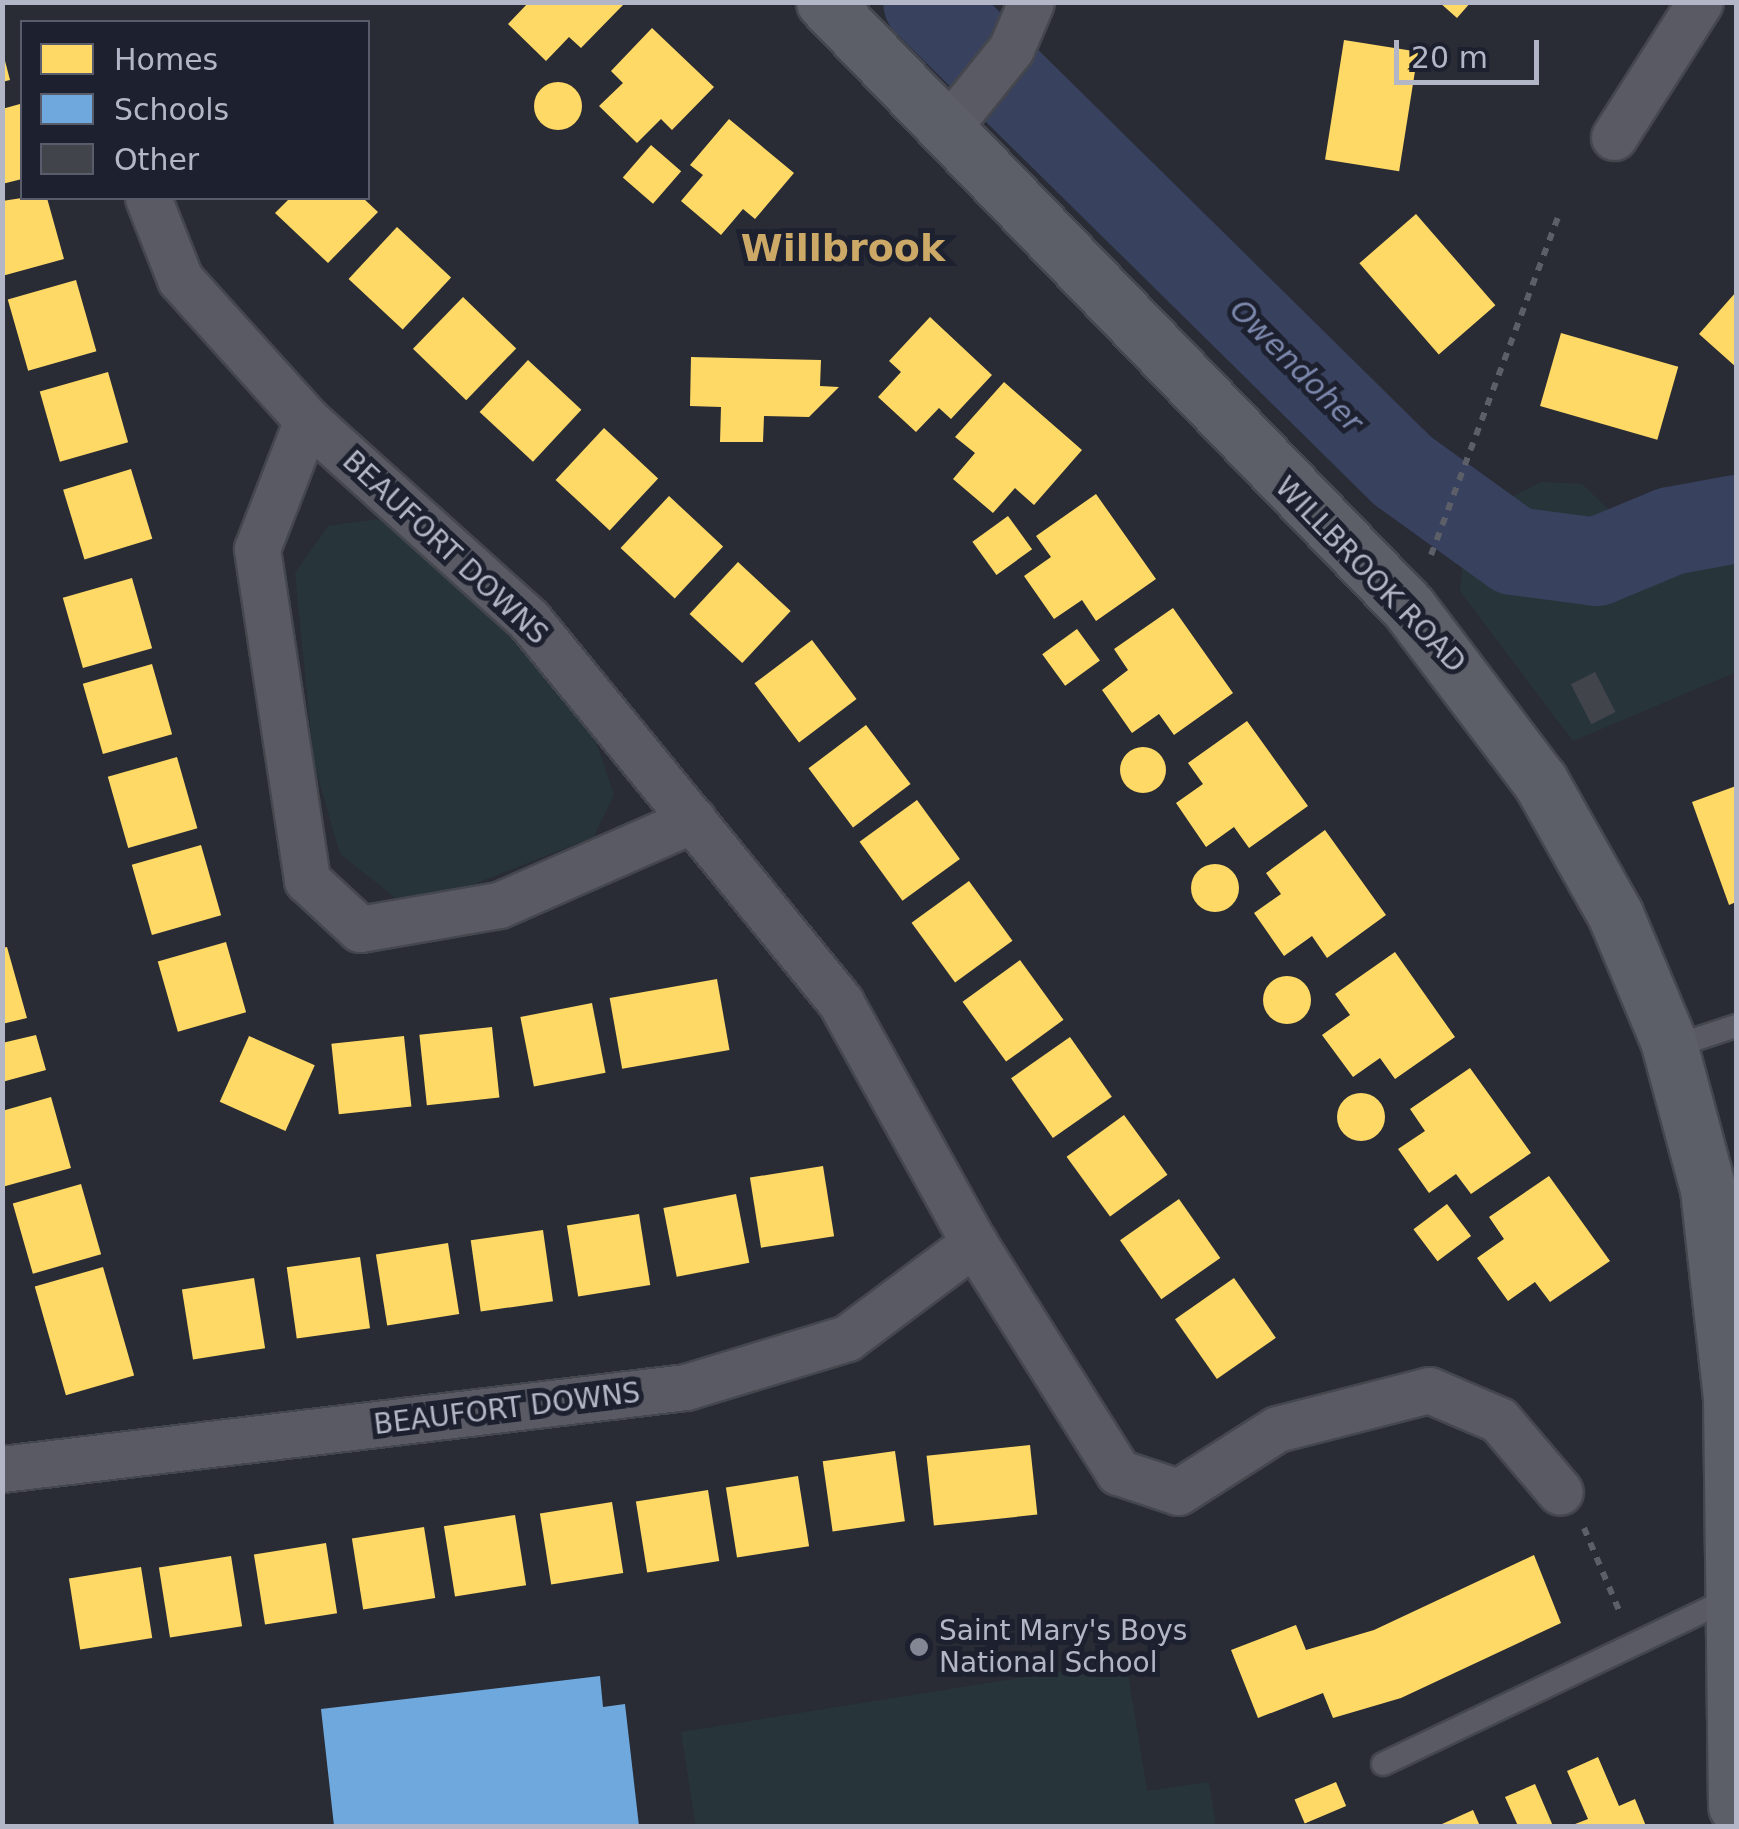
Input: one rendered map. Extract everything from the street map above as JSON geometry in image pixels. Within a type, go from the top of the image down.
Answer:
[{"type":"main road","name":"WILLBROOK ROAD","points":[[824,2],[963,109],[1471,681],[1616,914],[1669,1048],[1708,1189],[1731,1396],[1729,1600],[1736,1806]]},
{"type":"street","points":[[963,109],[1011,49],[1031,2]]},
{"type":"street","points":[[1614,137],[1700,2]]},
{"type":"street","name":"BEAUFORT DOWNS","points":[[149,200],[180,278],[307,420],[529,620],[841,1003],[974,1244],[1118,1472],[1178,1492],[1277,1429],[1428,1390],[1499,1420],[1571,1506]]},
{"type":"street","points":[[307,420],[257,549],[307,880],[360,929],[498,905],[693,820]]},
{"type":"street","name":"BEAUFORT DOWNS","points":[[2,1468],[686,1387],[847,1338],[974,1244]]},
{"type":"lane","points":[[1669,1048],[1736,1026]]},
{"type":"lane","points":[[1383,1764],[1729,1600]]},
{"type":"path","points":[[1438,533],[1465,479],[1558,216]]},
{"type":"path","points":[[1571,1506],[1624,1621]]},
{"type":"shaded area","points":[[1541,482],[1582,484],[1610,511],[1659,527],[1736,500],[1736,672],[1573,741],[1460,591],[1465,546],[1503,575],[1552,562],[1514,526],[1478,515]]},
{"type":"shaded area","points":[[380,519],[487,611],[593,733],[614,795],[593,837],[454,892],[396,898],[340,854],[314,763],[295,573],[328,526]]},
{"type":"shaded area","points":[[1126,1661],[1147,1791],[1209,1782],[1216,1826],[696,1826],[681,1732]]},
{"type":"building: Homes","points":[[529,2],[623,5],[581,48],[569,37],[546,61],[508,24]]},
{"type":"building: Homes","points":[[1439,2],[1471,2],[1457,18]]},
{"type":"building: Homes","points":[[652,28],[714,87],[672,130],[661,119],[637,143],[599,106],[623,83],[611,71]]},
{"type":"building: Homes","points":[[1344,40],[1418,52],[1399,171],[1325,160]]},
{"type":"building: Homes","points":[[2,58],[10,80],[2,82]]},
{"type":"building: Homes","points":[[558,82],[575,89],[582,106],[575,123],[558,130],[541,123],[534,106],[541,89]]},
{"type":"building: Homes","points":[[20,104],[20,180],[2,184],[2,109]]},
{"type":"building: Homes","points":[[729,119],[794,173],[755,219],[743,209],[721,235],[681,201],[703,175],[690,165]]},
{"type":"building: Homes","points":[[651,145],[681,171],[653,204],[623,177]]},
{"type":"building: Homes","points":[[48,200],[64,259],[2,276],[2,201]]},
{"type":"building: Homes","points":[[288,200],[365,200],[378,212],[328,263],[275,213]]},
{"type":"building: Homes","points":[[1416,214],[1495,305],[1439,355],[1359,263]]},
{"type":"building: Homes","points":[[397,227],[451,277],[403,329],[349,279]]},
{"type":"building: Homes","points":[[76,280],[96,351],[28,371],[8,300]]},
{"type":"building: Homes","points":[[1736,292],[1736,367],[1699,334]]},
{"type":"building: Homes","points":[[463,297],[516,348],[466,400],[413,349]]},
{"type":"building: Homes","points":[[930,317],[992,375],[951,419],[939,408],[916,432],[878,397],[901,372],[889,361]]},
{"type":"building: Homes","points":[[1561,333],[1678,367],[1657,440],[1540,406]]},
{"type":"building: Homes","points":[[691,357],[821,360],[820,386],[839,387],[809,417],[764,416],[763,442],[720,442],[721,407],[690,406]]},
{"type":"building: Homes","points":[[528,360],[581,410],[533,462],[480,412]]},
{"type":"building: Homes","points":[[108,372],[128,442],[60,462],[40,392]]},
{"type":"building: Homes","points":[[1004,382],[1082,450],[1034,505],[1015,488],[993,513],[953,479],[975,453],[955,437]]},
{"type":"building: Homes","points":[[604,428],[658,478],[610,530],[556,480]]},
{"type":"building: Homes","points":[[131,469],[152,539],[84,560],[63,490]]},
{"type":"building: Homes","points":[[1096,494],[1156,579],[1096,621],[1082,600],[1054,619],[1024,576],[1051,557],[1036,536]]},
{"type":"building: Homes","points":[[669,496],[723,546],[675,598],[621,548]]},
{"type":"building: Homes","points":[[1008,516],[1032,549],[997,575],[972,542]]},
{"type":"building: Homes","points":[[738,562],[791,611],[742,663],[690,614]]},
{"type":"building: Homes","points":[[132,578],[152,648],[83,668],[63,598]]},
{"type":"building: Homes","points":[[1173,608],[1233,693],[1174,735],[1159,714],[1132,733],[1102,690],[1128,670],[1114,649]]},
{"type":"building: Homes","points":[[1077,629],[1100,661],[1065,686],[1042,654]]},
{"type":"building: Homes","points":[[812,640],[857,699],[799,742],[754,683]]},
{"type":"building: Homes","points":[[152,664],[172,734],[103,754],[83,684]]},
{"type":"building: Homes","points":[[1247,721],[1308,806],[1249,848],[1234,827],[1206,847],[1176,803],[1203,784],[1188,763]]},
{"type":"building: Homes","points":[[866,725],[911,784],[853,827],[808,768]]},
{"type":"building: Homes","points":[[1143,747],[1159,754],[1166,770],[1159,786],[1143,793],[1127,786],[1120,770],[1127,754]]},
{"type":"building: Homes","points":[[177,757],[197,828],[128,848],[108,777]]},
{"type":"building: Homes","points":[[1736,786],[1736,902],[1729,905],[1692,802]]},
{"type":"building: Homes","points":[[917,800],[960,859],[902,901],[860,842]]},
{"type":"building: Homes","points":[[1325,830],[1386,915],[1327,958],[1312,936],[1284,956],[1254,913],[1281,894],[1266,873]]},
{"type":"building: Homes","points":[[201,845],[221,915],[152,935],[132,865]]},
{"type":"building: Homes","points":[[1215,864],[1232,871],[1239,888],[1232,905],[1215,912],[1198,905],[1191,888],[1198,871]]},
{"type":"building: Homes","points":[[969,881],[1012,941],[955,983],[912,923]]},
{"type":"building: Homes","points":[[226,942],[246,1012],[178,1032],[158,962]]},
{"type":"building: Homes","points":[[7,947],[27,1018],[2,1024],[2,948]]},
{"type":"building: Homes","points":[[1395,952],[1455,1037],[1395,1079],[1380,1058],[1353,1077],[1322,1035],[1350,1015],[1335,994]]},
{"type":"building: Homes","points":[[1020,960],[1063,1020],[1006,1062],[963,1002]]},
{"type":"building: Homes","points":[[1287,976],[1304,983],[1311,1000],[1304,1017],[1287,1024],[1270,1017],[1263,1000],[1270,983]]},
{"type":"building: Homes","points":[[717,979],[730,1050],[622,1069],[610,998]]},
{"type":"building: Homes","points":[[592,1003],[606,1073],[534,1087],[520,1017]]},
{"type":"building: Homes","points":[[492,1027],[499,1098],[427,1105],[419,1035]]},
{"type":"building: Homes","points":[[36,1035],[46,1070],[2,1082],[2,1043]]},
{"type":"building: Homes","points":[[249,1036],[315,1065],[285,1131],[220,1102]]},
{"type":"building: Homes","points":[[404,1036],[411,1107],[339,1114],[331,1044]]},
{"type":"building: Homes","points":[[1070,1037],[1112,1097],[1053,1138],[1011,1078]]},
{"type":"building: Homes","points":[[1470,1068],[1531,1153],[1471,1194],[1456,1174],[1429,1193],[1398,1149],[1425,1131],[1410,1109]]},
{"type":"building: Homes","points":[[1361,1093],[1378,1100],[1385,1117],[1378,1134],[1361,1141],[1344,1134],[1337,1117],[1344,1100]]},
{"type":"building: Homes","points":[[51,1097],[71,1168],[2,1187],[2,1111]]},
{"type":"building: Homes","points":[[1124,1115],[1167,1175],[1110,1217],[1067,1157]]},
{"type":"building: Homes","points":[[823,1166],[834,1236],[761,1248],[750,1178]]},
{"type":"building: Homes","points":[[1549,1176],[1610,1261],[1550,1302],[1535,1282],[1508,1301],[1477,1258],[1504,1239],[1489,1217]]},
{"type":"building: Homes","points":[[81,1184],[101,1254],[33,1274],[13,1204]]},
{"type":"building: Homes","points":[[736,1194],[749,1263],[677,1277],[663,1208]]},
{"type":"building: Homes","points":[[1179,1199],[1220,1258],[1161,1299],[1120,1240]]},
{"type":"building: Homes","points":[[1447,1204],[1471,1236],[1438,1261],[1413,1229]]},
{"type":"building: Homes","points":[[639,1214],[650,1285],[578,1297],[567,1225]]},
{"type":"building: Homes","points":[[543,1230],[553,1301],[481,1311],[471,1240]]},
{"type":"building: Homes","points":[[448,1243],[459,1314],[387,1326],[376,1254]]},
{"type":"building: Homes","points":[[360,1257],[370,1328],[297,1339],[287,1267]]},
{"type":"building: Homes","points":[[103,1267],[134,1376],[66,1395],[35,1287]]},
{"type":"building: Homes","points":[[254,1278],[265,1348],[193,1360],[182,1289]]},
{"type":"building: Homes","points":[[1234,1278],[1276,1338],[1217,1379],[1175,1319]]},
{"type":"building: Homes","points":[[1030,1445],[1037,1515],[934,1525],[927,1456]]},
{"type":"building: Homes","points":[[895,1451],[905,1521],[833,1531],[823,1461]]},
{"type":"building: Homes","points":[[798,1476],[809,1546],[737,1558],[726,1487]]},
{"type":"building: Homes","points":[[708,1490],[719,1561],[647,1573],[636,1501]]},
{"type":"building: Homes","points":[[612,1502],[623,1573],[551,1585],[540,1513]]},
{"type":"building: Homes","points":[[515,1515],[526,1585],[455,1596],[444,1526]]},
{"type":"building: Homes","points":[[424,1527],[435,1598],[363,1610],[352,1538]]},
{"type":"building: Homes","points":[[326,1543],[337,1613],[265,1625],[254,1554]]},
{"type":"building: Homes","points":[[1534,1555],[1561,1623],[1401,1698],[1333,1718],[1323,1693],[1258,1718],[1231,1650],[1296,1625],[1306,1650],[1374,1630]]},
{"type":"building: Homes","points":[[231,1556],[242,1626],[170,1638],[159,1567]]},
{"type":"building: Homes","points":[[141,1567],[152,1638],[80,1650],[69,1578]]},
{"type":"building: Homes","points":[[1598,1757],[1619,1806],[1635,1799],[1646,1826],[1570,1826],[1588,1819],[1567,1771]]},
{"type":"building: Homes","points":[[1336,1782],[1346,1806],[1305,1824],[1295,1800]]},
{"type":"building: Homes","points":[[1535,1784],[1553,1826],[1518,1826],[1505,1797]]},
{"type":"building: Homes","points":[[1473,1810],[1480,1826],[1442,1824]]},
{"type":"building: Schools","points":[[600,1676],[603,1707],[625,1704],[639,1826],[334,1826],[321,1709]]},
{"type":"building: Other","points":[[1595,672],[1615,712],[1591,724],[1571,684]]},
{"type":"waterway","name":"Owendoher","points":[[927,2],[1403,471],[1514,551],[1596,562],[1671,531],[1736,519]]},
{"type":"place","name":"Saint Mary's Boys National School","points":[[919,1647]]},
{"type":"district","name":"Willbrook","points":[[843,249]]}]
